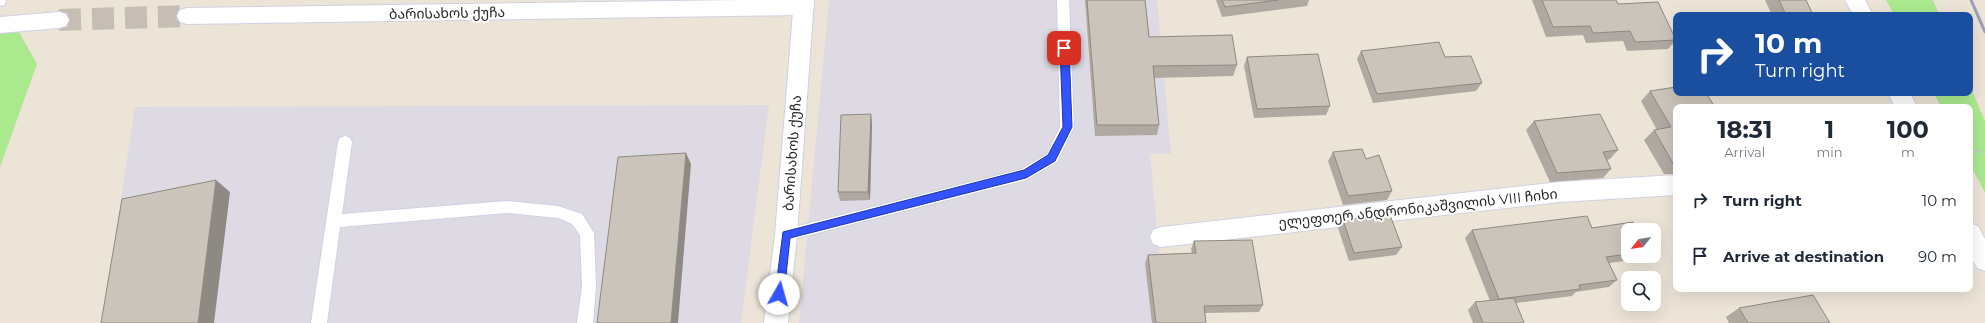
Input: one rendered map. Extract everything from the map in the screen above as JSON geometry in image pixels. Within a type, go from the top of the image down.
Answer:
[{"type":"street","points":[[1856,0],[1861,12]]},
{"type":"street","name":"ბარისახოს ქუჩა","points":[[187,16],[528,6],[804,3],[786,235],[776,323]]},
{"type":"street","points":[[0,25],[59,20]]},
{"type":"street","name":"ელეფთერ ანდრონიკაშვილის VIII ჩიხი","points":[[1161,237],[1559,192],[1673,185]]},
{"type":"street","points":[[1973,238],[1985,261]]},
{"type":"lane","points":[[786,235],[1026,174],[1052,158],[1067,127],[1063,0]]},
{"type":"lane","points":[[319,323],[345,142]]},
{"type":"lane","points":[[333,221],[507,207],[558,212],[577,219],[587,233],[589,286],[585,323]]},
{"type":"path","points":[[1973,150],[1985,153]]},
{"type":"shaded area","points":[[829,0],[1157,0],[1171,154],[1150,154],[1166,323],[799,323]]},
{"type":"shaded area","points":[[769,105],[741,323],[102,323],[135,107]]},
{"type":"green space","points":[[1886,0],[1933,0],[1938,12],[1892,12]]},
{"type":"green space","points":[[19,32],[37,64],[0,167],[0,34]]},
{"type":"green space","points":[[1973,93],[1985,121],[1985,193],[1973,170],[1973,104],[1940,104],[1936,96],[1973,96]]},
{"type":"building","points":[[1087,0],[1145,0],[1149,37],[1232,35],[1237,65],[1153,66],[1159,125],[1097,125]]},
{"type":"building","points":[[1222,0],[1278,0],[1225,7]]},
{"type":"building","points":[[1542,0],[1616,0],[1618,4],[1658,2],[1673,34],[1673,40],[1635,42],[1630,31],[1593,33],[1590,26],[1553,27]]},
{"type":"building","points":[[1779,0],[1806,0],[1812,12],[1785,12]]},
{"type":"building","points":[[1439,42],[1445,57],[1471,56],[1482,83],[1377,94],[1361,51]]},
{"type":"building","points":[[1318,54],[1330,106],[1257,109],[1247,57]]},
{"type":"building","points":[[1673,87],[1673,96],[1708,96],[1713,104],[1673,104],[1673,163],[1654,130],[1671,127],[1650,91]]},
{"type":"building","points":[[871,114],[868,192],[838,192],[841,115]]},
{"type":"building","points":[[1600,114],[1618,150],[1603,152],[1611,169],[1557,173],[1534,121]]},
{"type":"building","points":[[1362,149],[1366,159],[1379,155],[1392,191],[1348,196],[1333,152]]},
{"type":"building","points":[[686,153],[671,323],[597,323],[618,157]]},
{"type":"building","points":[[216,180],[198,323],[101,323],[122,199]]},
{"type":"building","points":[[1390,215],[1402,247],[1354,253],[1343,220]]},
{"type":"building","points":[[1587,216],[1592,228],[1621,224],[1621,255],[1606,257],[1617,280],[1579,285],[1580,289],[1499,299],[1472,230]]},
{"type":"building","points":[[1252,240],[1263,305],[1204,306],[1206,323],[1156,323],[1148,255],[1196,253],[1194,241]]},
{"type":"building","points":[[1813,295],[1830,323],[1748,323],[1739,308]]},
{"type":"building","points":[[1514,298],[1524,323],[1483,323],[1475,302]]},
{"type":"tunnel","points":[[59,20],[187,16]]},
{"type":"railway","points":[[1971,0],[1985,32]]},
{"type":"route","points":[[779,294],[786,235],[1026,174],[1052,158],[1067,127],[1064,48]]}]
